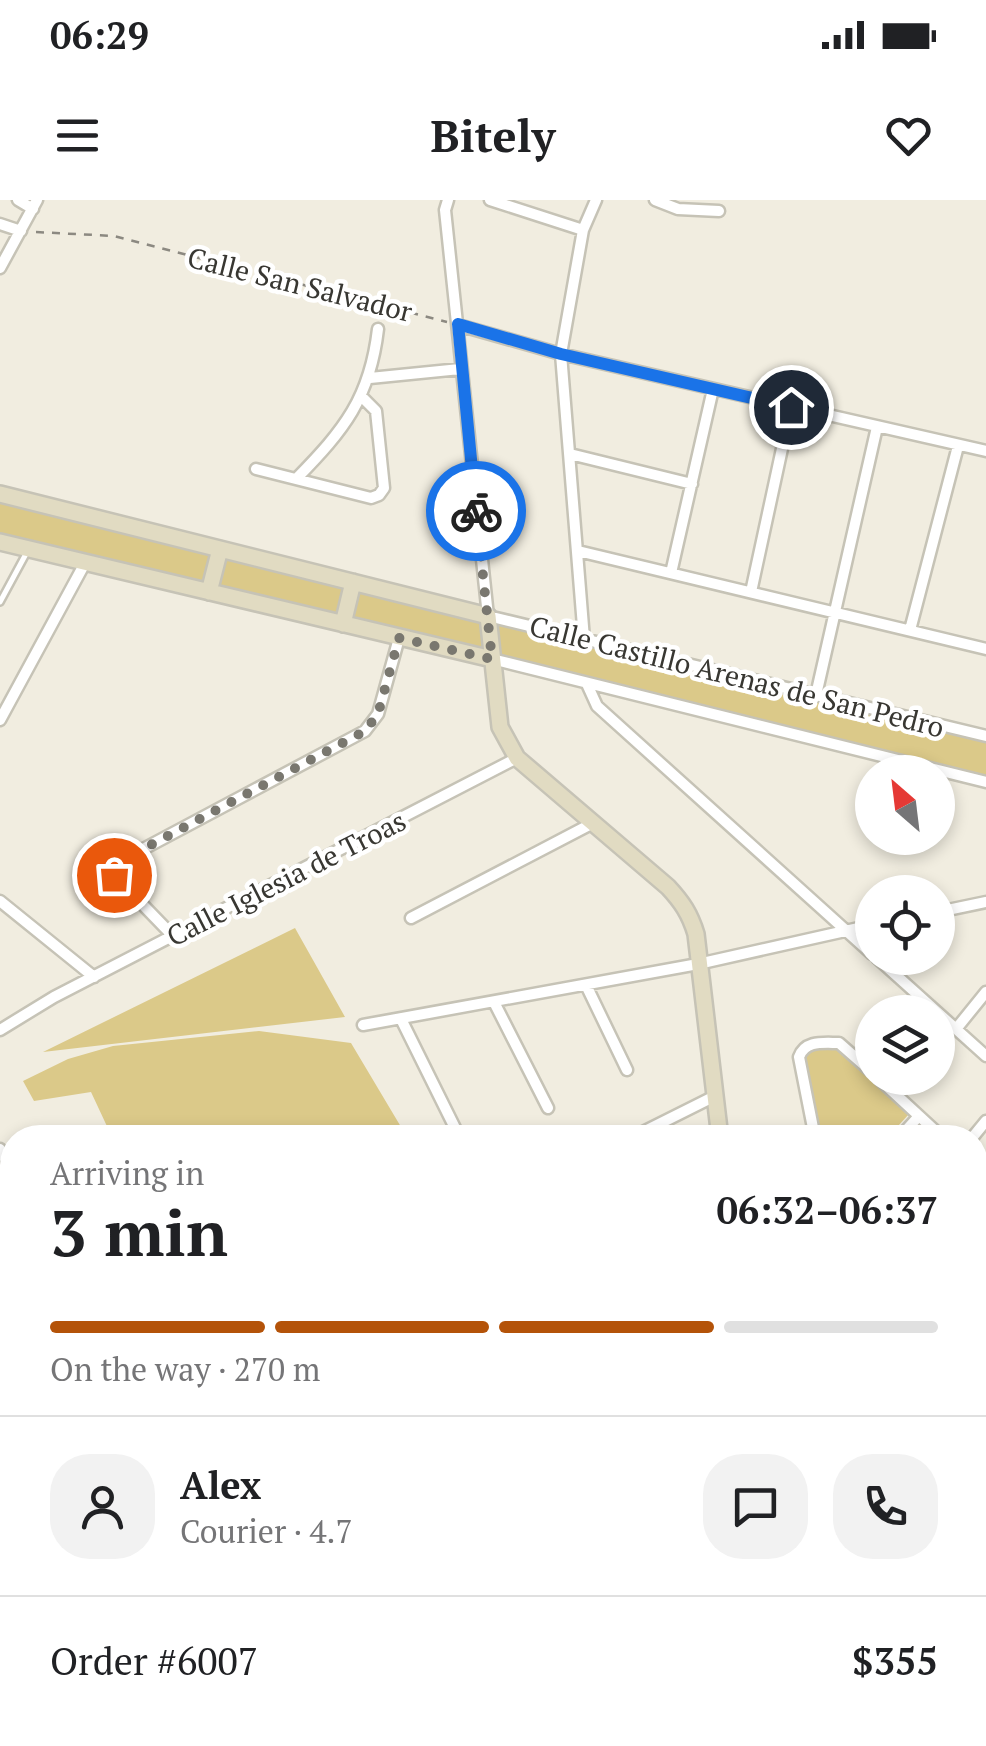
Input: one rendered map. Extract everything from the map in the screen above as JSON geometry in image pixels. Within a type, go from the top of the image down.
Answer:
[{"type":"main road","points":[[0,494],[488,616],[500,727],[506,742],[517,758],[684,904],[696,934],[718,1125]]},
{"type":"main road","points":[[0,542],[492,659]]},
{"type":"main road","points":[[209,592],[220,549]]},
{"type":"main road","points":[[343,624],[353,582]]},
{"type":"street","points":[[0,268],[35,204],[18,200]]},
{"type":"street","points":[[448,200],[445,210],[460,369],[488,616]]},
{"type":"street","points":[[490,200],[583,230]]},
{"type":"street","points":[[584,639],[561,354],[583,230],[596,200]]},
{"type":"street","points":[[655,200],[719,211]]},
{"type":"street","points":[[0,224],[21,231]]},
{"type":"street","points":[[458,324],[561,354],[986,452]]},
{"type":"street","points":[[296,478],[338,433],[361,396],[370,378],[378,329]]},
{"type":"street","points":[[370,378],[460,369]]},
{"type":"street","points":[[671,573],[713,389]]},
{"type":"street","points":[[256,469],[371,498],[379,495],[384,488],[376,410],[361,396]]},
{"type":"street","points":[[752,592],[791,407]]},
{"type":"street","points":[[816,696],[877,427]]},
{"type":"street","points":[[910,630],[958,446]]},
{"type":"street","points":[[570,454],[692,484]]},
{"type":"street","points":[[578,551],[986,648]]},
{"type":"street","points":[[0,720],[86,563]]},
{"type":"street","name":"Calle Castillo Arenas de San Pedro","points":[[488,616],[986,736]]},
{"type":"street","points":[[173,936],[114,875],[115,864],[365,731],[378,714],[399,638]]},
{"type":"street","name":"Calle Castillo Arenas de San Pedro","points":[[492,659],[986,782]]},
{"type":"street","points":[[587,684],[597,706],[855,938]]},
{"type":"street","name":"Calle Iglesia de Troas","points":[[0,1030],[54,997],[517,758]]},
{"type":"street","points":[[411,918],[594,823]]},
{"type":"street","points":[[0,901],[94,977]]},
{"type":"street","points":[[955,908],[986,902]]},
{"type":"street","points":[[363,1025],[698,964],[855,929]]},
{"type":"street","points":[[897,975],[986,1056]]},
{"type":"street","points":[[586,984],[627,1070]]},
{"type":"street","points":[[956,1029],[986,992]]},
{"type":"street","points":[[494,1002],[548,1108]]},
{"type":"street","points":[[401,1018],[454,1125]]},
{"type":"street","points":[[812,1125],[799,1057],[802,1049],[810,1044],[839,1043],[855,1057]]},
{"type":"street","points":[[896,1095],[928,1125]]},
{"type":"street","points":[[657,1125],[714,1096]]},
{"type":"street","points":[[910,1125],[918,1116]]},
{"type":"lane","points":[[0,602],[28,549]]},
{"type":"path","name":"Calle San Salvador","points":[[21,231],[114,236],[458,324]]},
{"type":"shaded area","points":[[0,499],[986,739],[986,779],[955,771],[955,755],[888,755],[0,538]]},
{"type":"shaded area","points":[[295,928],[345,1017],[43,1052]]},
{"type":"shaded area","points":[[259,1031],[351,1043],[400,1125],[106,1125],[91,1092],[34,1101],[23,1081],[68,1059],[113,1046]]},
{"type":"shaded area","points":[[814,1048],[838,1048],[855,1064],[855,1095],[889,1095],[909,1114],[899,1125],[817,1125],[805,1052]]},
{"type":"way so far","points":[[114,875],[115,864],[365,731],[378,714],[399,638],[492,659],[476,511]]},
{"type":"route","points":[[476,511],[458,324],[561,354],[791,407]]}]
